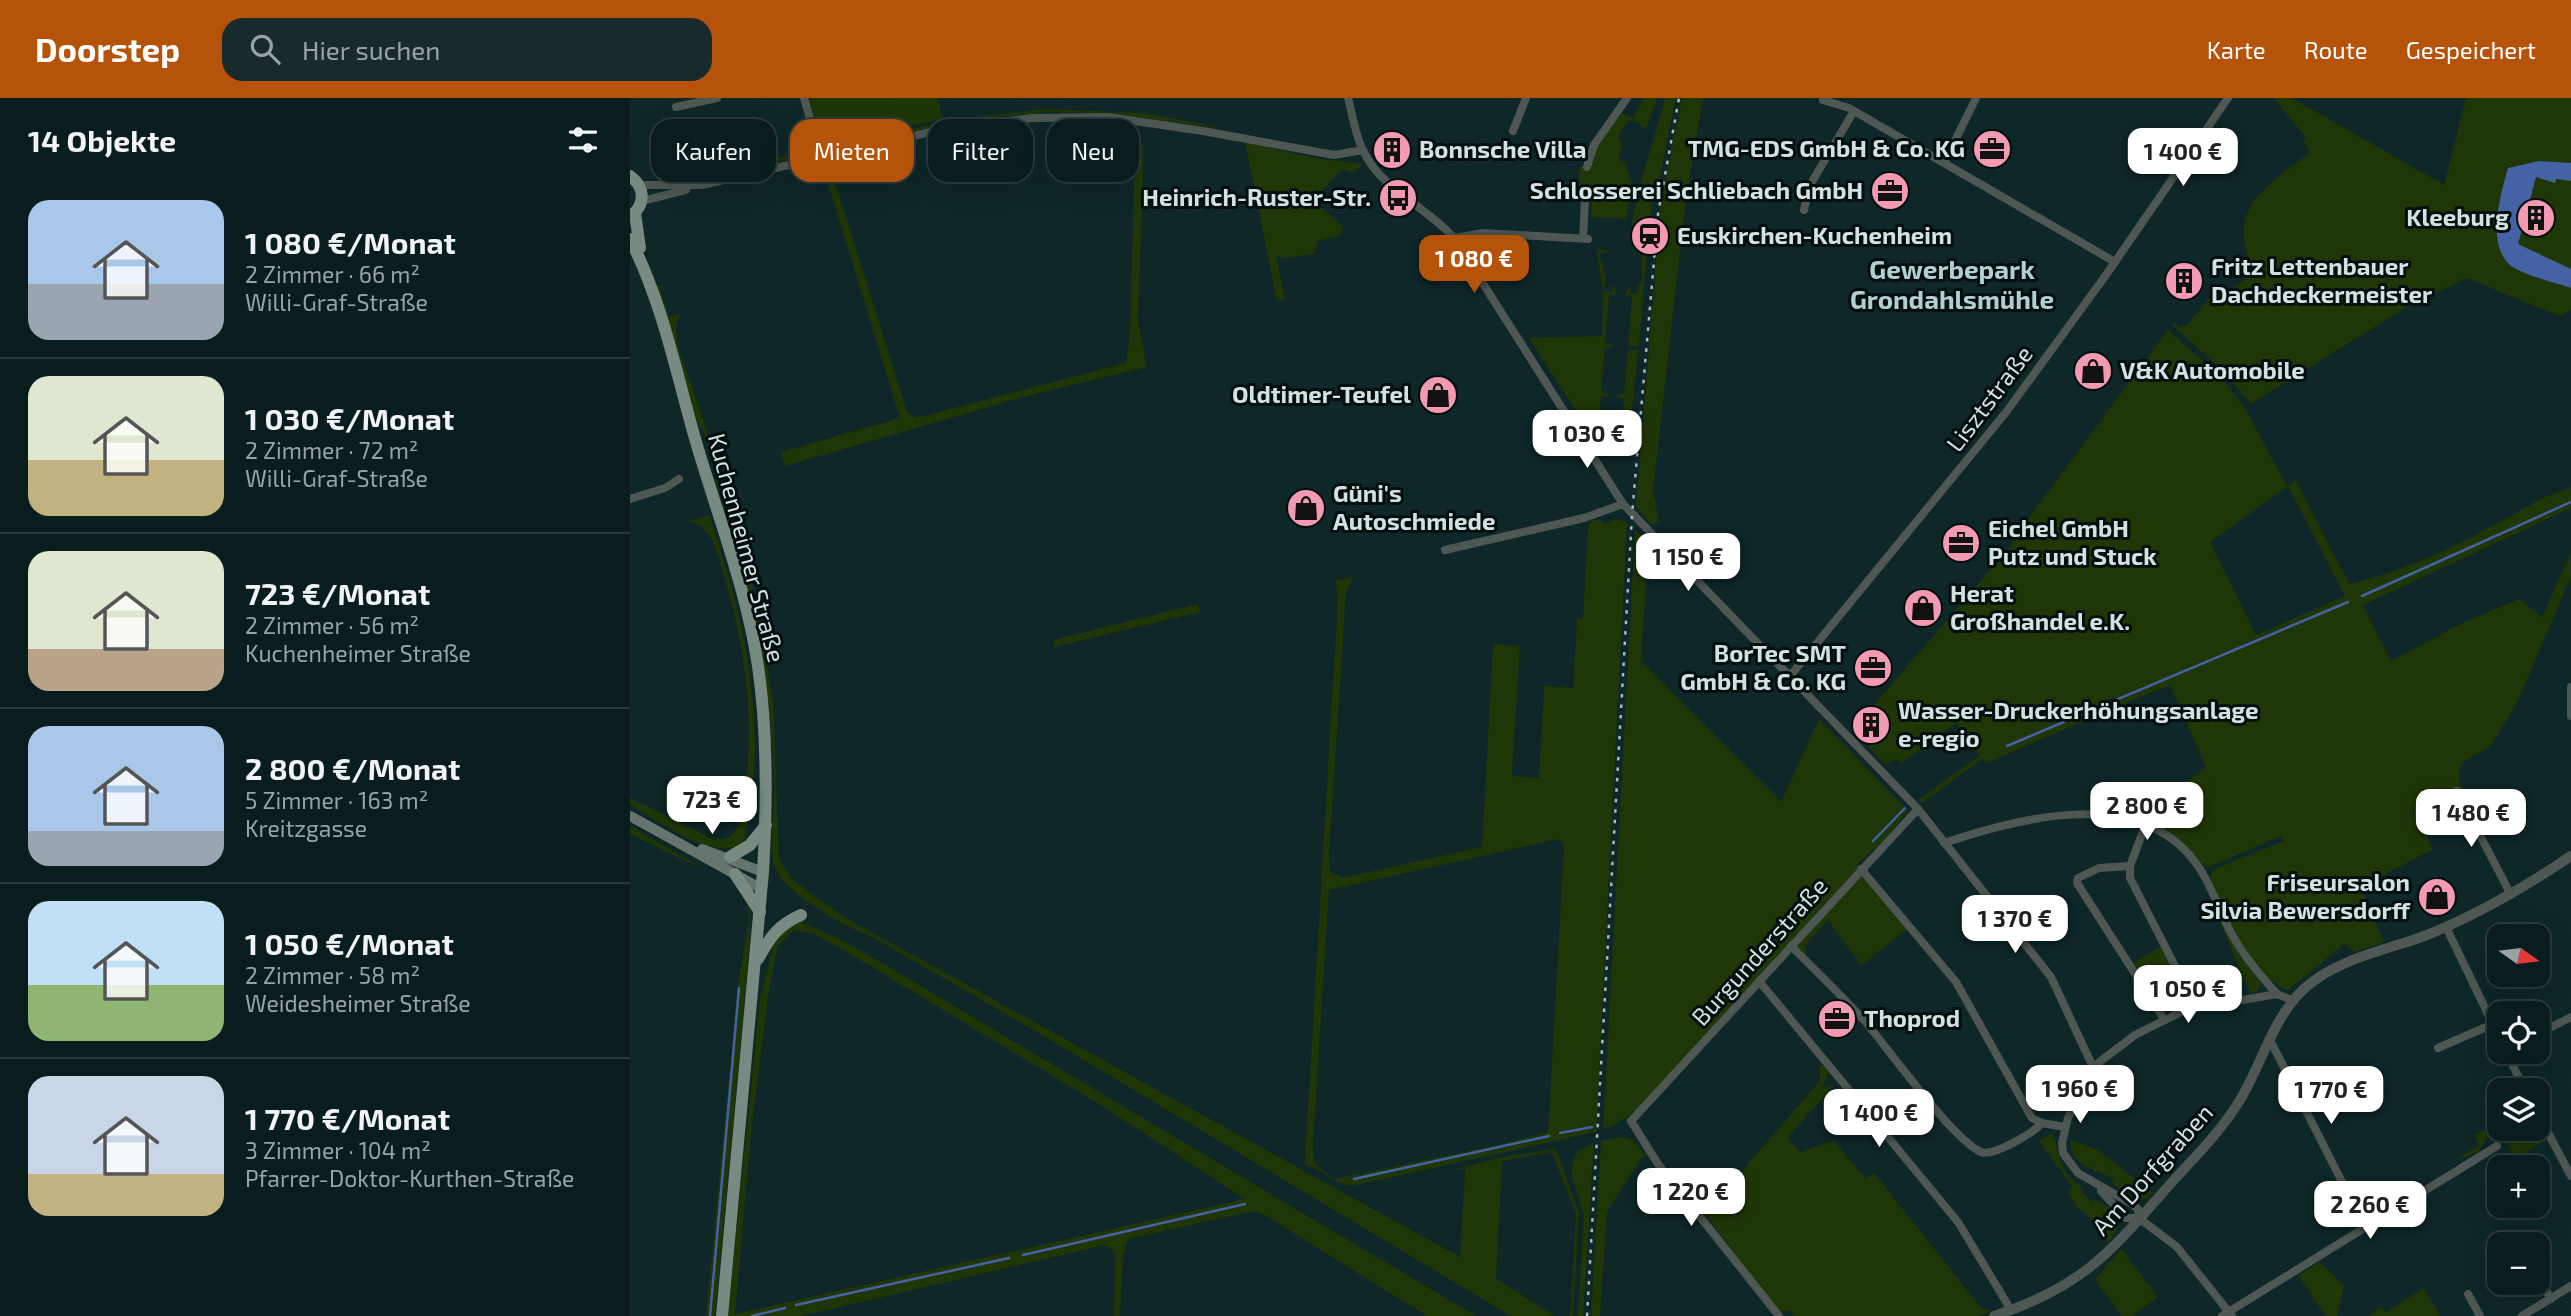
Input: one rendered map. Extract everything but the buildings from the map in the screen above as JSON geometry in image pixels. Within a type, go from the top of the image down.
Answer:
[{"type":"main road","name":"Kuchenheimer Straße","points":[[635,181],[635,225],[648,282],[720,512],[758,664],[765,761],[766,825],[722,1316]]},
{"type":"main road","name":"Kuchenheimer Straße","points":[[630,239],[648,282]]},
{"type":"main road","points":[[630,816],[762,889]]},
{"type":"main road","points":[[730,857],[750,845],[766,825]]},
{"type":"main road","points":[[686,845],[730,857],[763,872]]},
{"type":"main road","points":[[735,874],[760,912]]},
{"type":"main road","points":[[755,965],[772,933],[784,922],[802,915]]},
{"type":"street","points":[[676,107],[717,98]]},
{"type":"street","points":[[804,98],[810,119]]},
{"type":"street","points":[[1348,98],[1363,150],[1380,176],[1429,213],[1454,237],[1623,504],[1918,809],[2051,977],[2093,1067]]},
{"type":"street","points":[[1513,131],[1526,98]]},
{"type":"street","points":[[1587,167],[1594,145],[1627,98]]},
{"type":"street","points":[[1944,163],[1976,98]]},
{"type":"street","name":"Lisztstraße","points":[[1790,676],[1979,447],[2115,262],[2228,98]]},
{"type":"street","points":[[1824,100],[1854,111],[2115,262]]},
{"type":"street","points":[[1804,210],[1810,185],[1854,111]]},
{"type":"street","points":[[914,136],[977,123],[1084,116],[1163,124],[1334,155],[1363,150]]},
{"type":"street","points":[[636,210],[702,185],[790,164]]},
{"type":"street","points":[[635,181],[702,185]]},
{"type":"street","points":[[1454,237],[1483,233],[1585,239],[1585,201]]},
{"type":"street","points":[[630,499],[666,488],[679,479]]},
{"type":"street","points":[[1446,550],[1593,515],[1623,504]]},
{"type":"street","points":[[2571,687],[2571,716]]},
{"type":"street","points":[[2457,791],[2511,895]]},
{"type":"street","name":"Burgunderstraße","points":[[1779,1316],[1658,1164],[1631,1122],[1918,809]]},
{"type":"street","points":[[1944,843],[2005,824],[2055,816],[2107,816],[2145,826],[2174,840],[2192,858],[2238,945],[2277,994]]},
{"type":"street","points":[[2145,826],[2130,866],[2134,887],[2175,965],[2185,1010]]},
{"type":"street","name":"Am Dorfgraben","points":[[1994,1316],[2050,1295],[2078,1278],[2115,1247],[2231,1114],[2294,1000],[2314,981],[2330,971],[2446,927],[2511,895],[2571,856]]},
{"type":"street","points":[[2130,866],[2099,868],[2081,875],[2077,883],[2164,1019]]},
{"type":"street","points":[[1861,869],[1956,982],[2013,1080],[2028,1112],[2042,1123],[2065,1127]]},
{"type":"street","points":[[2446,927],[2487,1012]]},
{"type":"street","points":[[1791,946],[1864,1020],[1951,1124],[1978,1150],[1985,1153],[1994,1151],[2035,1131],[2042,1123]]},
{"type":"street","points":[[1759,981],[1958,1222],[2011,1310]]},
{"type":"street","points":[[2294,1000],[2277,994],[2185,1010],[2164,1019],[2136,1035],[2093,1067],[2065,1127],[2062,1143],[2065,1158],[2078,1173],[2132,1204],[2138,1209],[2139,1218],[2186,1255],[2227,1314],[2497,1146]]},
{"type":"street","points":[[2550,1028],[2571,1017]]},
{"type":"street","points":[[2438,1048],[2487,1027]]},
{"type":"street","points":[[2270,1040],[2365,1227]]},
{"type":"street","points":[[2550,1137],[2571,1176]]},
{"type":"street","points":[[2097,1186],[2129,1220],[2139,1218]]},
{"type":"street","points":[[2522,1316],[2571,1286]]},
{"type":"street","points":[[2468,1294],[2480,1316]]},
{"type":"street","points":[[2549,1295],[2551,1299]]},
{"type":"green space","points":[[808,98],[938,98],[942,119],[928,119],[928,122],[914,125],[914,119],[815,119]]},
{"type":"green space","points":[[1640,98],[1657,98],[1646,130],[1635,121],[1628,121],[1618,136],[1622,147],[1618,158],[1626,164],[1632,185],[1626,219],[1591,217],[1592,198],[1578,197],[1580,166],[1590,169],[1597,147],[1622,113],[1633,118],[1643,100]]},
{"type":"green space","points":[[1665,98],[1676,98],[1658,187],[1654,187],[1649,232],[1631,230],[1641,180]]},
{"type":"green space","points":[[1682,98],[1703,98],[1686,199],[1653,491],[1659,520],[1653,526],[1636,507],[1661,201]]},
{"type":"green space","points":[[2274,98],[2292,98],[2444,185],[2466,98],[2571,98],[2571,310],[2560,316],[2467,278],[2405,308],[2251,404],[2220,368],[2172,325],[2174,322],[2179,327],[2187,325],[2218,288],[2222,295],[2252,275],[2244,234],[2248,211],[2271,183],[2308,155],[2309,149],[2302,141],[2306,138]]},
{"type":"green space","points":[[1045,109],[1144,113],[1233,130],[1110,113],[1048,112],[960,119]]},
{"type":"green space","points":[[928,125],[928,128],[914,131],[914,129]]},
{"type":"green space","points":[[1245,142],[1315,158],[1363,164],[1354,173],[1342,169],[1314,200],[1343,227],[1340,236],[1317,241],[1315,254],[1287,258],[1276,256],[1285,299],[1277,301]]},
{"type":"green space","points":[[1139,145],[1144,145],[1138,321],[1147,367],[1023,397],[785,466],[781,452],[900,418],[828,182],[834,182],[843,207],[907,412],[916,418],[1126,363],[1130,332],[1134,182],[1139,182]]},
{"type":"green space","points":[[790,155],[790,159],[776,163],[776,158]]},
{"type":"green space","points":[[1644,240],[1646,261],[1639,346],[1628,346],[1632,297],[1625,296],[1631,287],[1630,293],[1637,294],[1639,283],[1642,283],[1641,248],[1638,247]]},
{"type":"green space","points":[[1596,249],[1607,250],[1607,253],[1600,253],[1603,273],[1606,274],[1604,291],[1612,292],[1612,285],[1617,290],[1616,295],[1609,295],[1605,343],[1612,344],[1612,348],[1605,348],[1601,392],[1608,393],[1608,397],[1601,396],[1598,429],[1605,432],[1591,434],[1529,338],[1602,336],[1603,290]]},
{"type":"green space","points":[[659,285],[669,317],[680,314],[676,325],[677,344],[725,483],[722,485],[724,493],[718,490],[715,478],[718,476],[702,427],[699,427],[655,288]]},
{"type":"green space","points":[[2168,330],[2220,376],[2245,408],[2283,479],[2288,486],[2296,480],[2349,584],[2424,559],[2472,537],[2541,499],[2571,487],[2571,508],[2363,605],[2391,661],[2461,624],[2519,599],[2542,617],[2571,552],[2571,576],[2516,705],[2490,747],[2466,760],[2459,769],[2459,780],[2469,798],[2466,799],[2460,789],[2456,803],[2452,799],[2426,813],[2421,821],[2433,849],[2361,887],[2384,942],[2355,952],[2344,944],[2288,990],[2276,984],[2251,958],[2229,923],[2210,875],[2217,868],[2284,841],[2282,836],[2206,868],[2174,836],[2139,820],[2169,802],[2180,787],[2206,767],[2170,685],[2119,706],[2116,696],[2106,701],[2110,710],[1986,763],[1982,759],[1922,803],[1919,799],[1980,755],[1956,723],[1901,763],[1896,759],[1886,765],[1868,746],[1890,721],[1873,706],[2009,548]],"holes":[[[2288,486],[2345,596],[2256,635],[2210,542]]]},
{"type":"green space","points":[[1628,349],[1638,350],[1630,428],[1628,434],[1613,433],[1621,431],[1624,398],[1617,397],[1617,394],[1624,394]]},
{"type":"green space","points":[[726,498],[757,603],[773,701],[779,859],[793,880],[844,917],[1460,1257],[1465,1169],[1448,1171],[1499,1158],[1553,1149],[1558,1154],[1579,1213],[1573,1316],[1570,1316],[1576,1214],[1552,1152],[1502,1161],[1496,1278],[1554,1316],[1511,1316],[1042,1035],[871,936],[833,918],[792,890],[782,880],[774,863],[774,772],[765,675],[743,576],[722,503]]},
{"type":"green space","points":[[709,515],[743,636],[754,720],[755,762],[743,844],[729,848],[715,847],[685,837],[630,805],[630,798],[715,840],[729,838],[742,815],[749,725],[744,662],[731,600],[712,539],[701,526],[689,521]]},
{"type":"green space","points":[[1600,519],[1603,524],[1618,519],[1627,523],[1596,1132],[1355,1185],[1340,1183],[1317,1169],[1306,1166],[1305,1159],[1338,597],[1335,581],[1353,577],[1346,592],[1329,855],[1330,871],[1342,878],[1482,847],[1493,644],[1520,646],[1512,776],[1539,778],[1544,686],[1573,688],[1577,619],[1583,619],[1588,527],[1591,521]],"holes":[[[1558,839],[1564,845],[1548,1132],[1334,1179],[1314,1163],[1313,1144],[1329,890]]]},
{"type":"green space","points":[[1635,530],[1652,547],[1648,552],[1641,661],[1781,802],[1819,719],[1908,811],[1882,842],[1857,864],[1859,867],[1648,1099],[1623,1120],[1603,1130]]},
{"type":"green space","points":[[1198,604],[1200,612],[1054,647],[1054,640]]},
{"type":"green space","points":[[630,826],[709,872],[630,834]]},
{"type":"green space","points":[[1859,878],[1864,878],[1907,929],[1861,965],[1828,920],[1806,944],[1806,956],[1798,947],[1799,942]]},
{"type":"green space","points":[[746,897],[750,910],[750,941],[715,1316],[706,1316],[738,984],[749,921]]},
{"type":"green space","points":[[802,922],[848,943],[1476,1316],[1427,1316],[1263,1214],[1254,1211],[1128,1239],[1123,1257],[1120,1316],[1114,1316],[1115,1258],[1113,1250],[1105,1245],[801,1316],[728,1316],[760,998],[776,936],[794,923]],"holes":[[[794,930],[814,934],[1096,1102],[1245,1199],[735,1314],[751,1133],[769,990],[778,945]]]},
{"type":"green space","points":[[2223,924],[2239,955],[2261,984],[2257,992],[2250,993],[2221,925]]},
{"type":"green space","points":[[2161,947],[2170,963],[2143,978],[2133,963]]},
{"type":"green space","points":[[1820,1066],[1824,1066],[1829,1073],[1822,1088],[1836,1083],[1788,1137],[1800,1152],[1834,1141],[1866,1179],[1874,1173],[1983,1310],[1987,1308],[1989,1312],[1979,1316],[1793,1316],[1790,1311],[1778,1311],[1705,1214],[1820,1081]]},
{"type":"green space","points":[[2487,1129],[2487,1138],[2478,1152],[2452,1162],[2479,1145],[2475,1135]]},
{"type":"green space","points":[[2053,1133],[2061,1163],[2067,1174],[2082,1187],[2082,1193],[2093,1202],[2095,1199],[2108,1208],[2117,1218],[2118,1229],[2107,1244],[2106,1230],[2079,1209],[2068,1194],[2072,1186],[2039,1141]]},
{"type":"green space","points":[[1622,1137],[1633,1140],[1646,1156],[1642,1157],[1607,1212],[1600,1316],[1591,1316],[1601,1141]]},
{"type":"green space","points":[[2071,1140],[2096,1149],[2153,1193],[2145,1199],[2134,1197],[2112,1184],[2113,1179],[2079,1162],[2072,1149]]},
{"type":"green space","points":[[2506,1141],[2544,1141],[2521,1155],[2509,1155],[2511,1149]]},
{"type":"green space","points":[[1594,1143],[1583,1316],[1578,1316],[1584,1214],[1572,1177],[1572,1164],[1578,1151]]},
{"type":"green space","points":[[2121,1249],[2158,1297],[2132,1316],[2122,1316],[2095,1280]]},
{"type":"green space","points":[[2320,1262],[2344,1286],[2337,1316],[2326,1316],[2298,1276]]},
{"type":"green space","points":[[2424,1288],[2440,1316],[2368,1316],[2386,1304],[2381,1309],[2387,1312]]},
{"type":"water","points":[[2539,161],[2571,163],[2571,181],[2556,179],[2555,183],[2536,177],[2518,244],[2571,269],[2571,288],[2518,270],[2507,262],[2497,238],[2498,208],[2508,168]]},
{"type":"waterway","points":[[2362,596],[2571,502]]},
{"type":"waterway","points":[[2007,746],[2348,602]]},
{"type":"waterway","points":[[1873,841],[1905,808]]},
{"type":"waterway","points":[[710,1316],[739,988]]},
{"type":"waterway","points":[[1560,1133],[1592,1127]]},
{"type":"waterway","points":[[1354,1179],[1549,1136]]},
{"type":"waterway","points":[[1023,1255],[1245,1204]]},
{"type":"waterway","points":[[796,1305],[1009,1258]]},
{"type":"waterway","points":[[752,1316],[785,1308]]},
{"type":"railway","points":[[1587,1316],[1632,515],[1658,214],[1679,98]]},
{"type":"place","name":"TMG-EDS GmbH & Co. KG","points":[[1992,149]]},
{"type":"place","name":"Bonnsche Villa","points":[[1392,150]]},
{"type":"place","name":"Schlosserei Schliebach GmbH","points":[[1890,191]]},
{"type":"place","name":"Heinrich-Ruster-Str.","points":[[1398,198]]},
{"type":"place","name":"Kleeburg","points":[[2536,218]]},
{"type":"place","name":"Euskirchen-Kuchenheim","points":[[1650,236]]},
{"type":"place","name":"Fritz Lettenbauer Dachdeckermeister","points":[[2184,281]]},
{"type":"place","name":"V&K Automobile","points":[[2093,371]]},
{"type":"place","name":"Oldtimer-Teufel","points":[[1438,395]]},
{"type":"place","name":"Güni's Autoschmiede","points":[[1306,508]]},
{"type":"place","name":"Eichel GmbH Putz und Stuck","points":[[1961,543]]},
{"type":"place","name":"Herat Großhandel e.K.","points":[[1923,608]]},
{"type":"place","name":"BorTec SMT GmbH & Co. KG","points":[[1873,668]]},
{"type":"place","name":"Wasser-Druckerhöhungsanlage e-regio","points":[[1871,725]]},
{"type":"place","name":"Friseursalon Silvia Bewersdorff","points":[[2437,897]]},
{"type":"place","name":"Thoprod","points":[[1837,1019]]},
{"type":"district","name":"Gewerbepark Grondahlsmühle","points":[[1952,285]]}]
